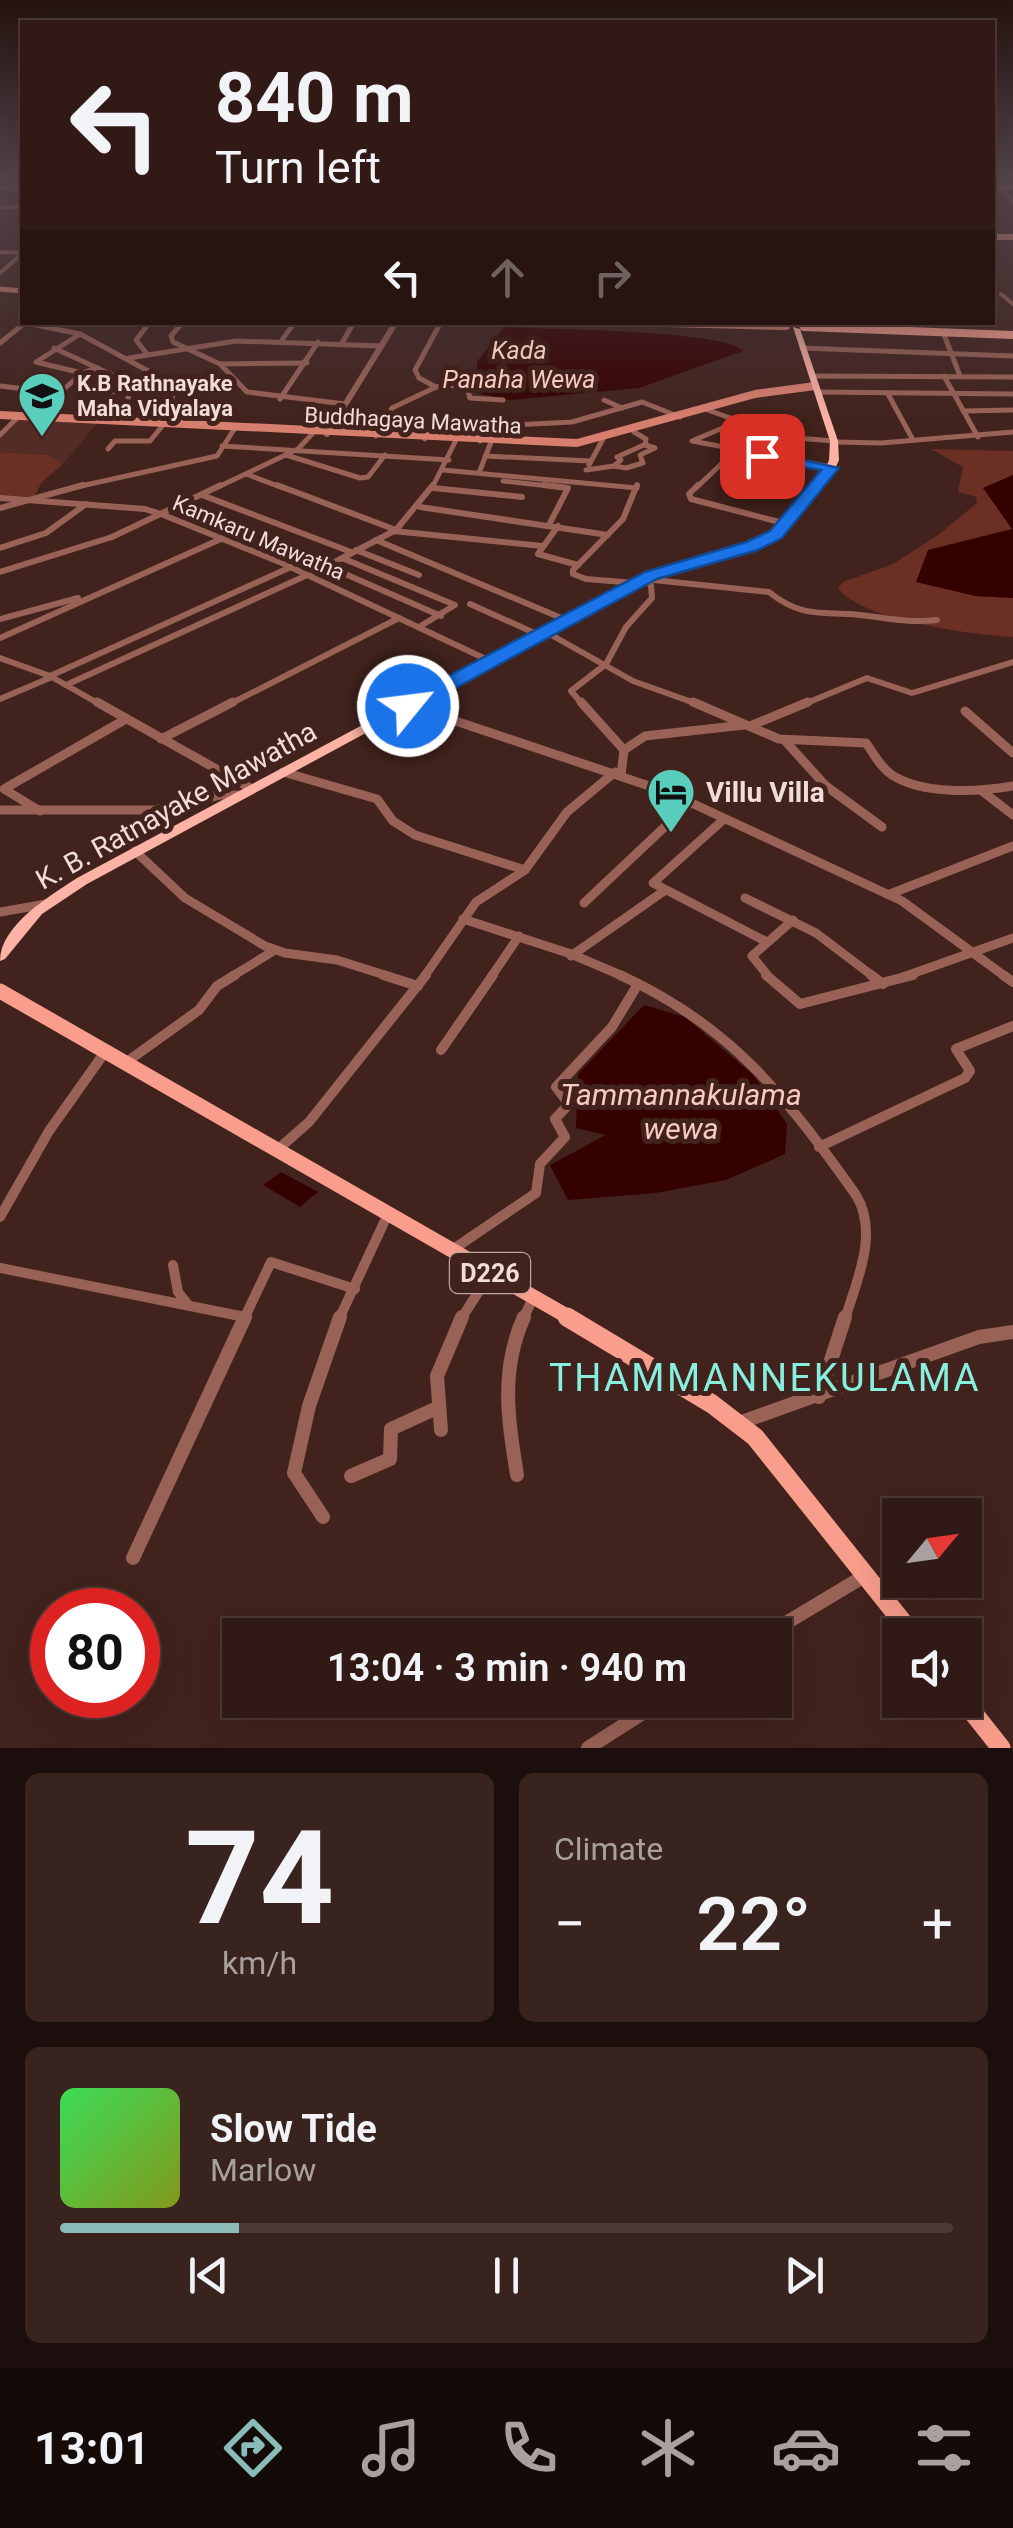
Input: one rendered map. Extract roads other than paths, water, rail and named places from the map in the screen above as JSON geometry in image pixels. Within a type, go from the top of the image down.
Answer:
[{"type":"highway","points":[[795,326],[834,441],[831,468]]},
{"type":"highway","name":"K. B. Ratnayake Mawatha","points":[[0,956],[46,904],[135,851],[639,581],[763,542],[787,524],[831,468]]},
{"type":"main road","points":[[753,325],[1013,335]]},
{"type":"main road","name":"Buddhagaya Mawatha","points":[[0,415],[543,444],[634,432],[766,389],[815,384]]},
{"type":"main road","name":"D226","points":[[0,991],[452,1250],[739,1423],[900,1618]]},
{"type":"main road","points":[[975,1718],[993,1746]]},
{"type":"street","points":[[1002,294],[1013,304]]},
{"type":"street","points":[[0,343],[23,325]]},
{"type":"street","points":[[36,325],[80,334],[150,369],[172,389],[172,403],[150,441],[115,441],[108,449]]},
{"type":"street","points":[[147,354],[136,340],[148,325]]},
{"type":"street","points":[[180,325],[171,336],[182,347],[220,364],[247,392],[280,400],[345,404]]},
{"type":"street","points":[[282,340],[293,325]]},
{"type":"street","points":[[342,343],[352,325]]},
{"type":"street","points":[[327,434],[394,325]]},
{"type":"street","points":[[436,387],[419,378],[415,370],[439,325]]},
{"type":"street","points":[[943,332],[960,376]]},
{"type":"street","points":[[248,340],[255,333]]},
{"type":"street","points":[[80,334],[38,359],[38,364],[82,374]]},
{"type":"street","points":[[129,358],[248,340],[381,346]]},
{"type":"street","points":[[280,400],[318,342]]},
{"type":"street","points":[[54,348],[124,382],[130,388],[126,404]]},
{"type":"street","points":[[802,348],[1013,356]]},
{"type":"street","points":[[220,364],[307,363]]},
{"type":"street","points":[[32,416],[82,374],[98,368]]},
{"type":"street","points":[[944,376],[978,436]]},
{"type":"street","points":[[815,384],[944,376],[1013,377]]},
{"type":"street","points":[[88,420],[124,382]]},
{"type":"street","points":[[376,436],[392,408],[436,387],[466,384],[470,398],[503,400]]},
{"type":"street","points":[[815,384],[888,394],[1013,394]]},
{"type":"street","points":[[0,386],[58,393]]},
{"type":"street","points":[[888,394],[913,440]]},
{"type":"street","points":[[604,400],[622,408]]},
{"type":"street","points":[[480,442],[494,426],[572,422],[646,402],[680,417]]},
{"type":"street","points":[[705,409],[790,439],[913,440],[1013,432]]},
{"type":"street","points":[[962,411],[1013,410]]},
{"type":"street","points":[[0,435],[18,416]]},
{"type":"street","points":[[424,438],[432,420]]},
{"type":"street","points":[[739,422],[692,440],[831,468]]},
{"type":"street","points":[[0,508],[217,456],[235,428]]},
{"type":"street","points":[[634,432],[646,439],[646,444]]},
{"type":"street","points":[[0,572],[72,552],[161,514],[298,449],[313,433]]},
{"type":"street","points":[[580,480],[602,439]]},
{"type":"street","points":[[66,685],[327,566],[394,530],[420,507],[456,440]]},
{"type":"street","points":[[478,473],[491,442]]},
{"type":"street","points":[[586,470],[639,466],[644,462],[640,455],[655,448],[646,444],[628,449],[617,457],[621,460],[614,466]]},
{"type":"street","points":[[222,446],[448,460]]},
{"type":"street","points":[[734,451],[689,494],[691,498],[787,524]]},
{"type":"street","points":[[286,455],[360,478],[368,476],[385,456]]},
{"type":"street","points":[[485,456],[590,461]]},
{"type":"street","points":[[442,472],[638,487],[638,494],[608,535],[573,570],[577,576],[770,592],[786,605],[825,616],[858,615],[913,624],[937,620]]},
{"type":"street","points":[[442,472],[570,490],[538,554],[578,565]]},
{"type":"street","points":[[246,474],[394,530],[542,546]]},
{"type":"street","points":[[508,519],[529,484]]},
{"type":"street","points":[[432,488],[522,497]]},
{"type":"street","points":[[202,495],[419,575]]},
{"type":"street","name":"Kamkaru Mawatha","points":[[0,498],[161,514],[291,566],[490,661]]},
{"type":"street","points":[[0,548],[67,524],[86,504]]},
{"type":"street","points":[[420,507],[608,535]]},
{"type":"street","points":[[0,638],[222,538]]},
{"type":"street","points":[[376,540],[566,620]]},
{"type":"street","points":[[342,558],[454,606],[419,628]]},
{"type":"street","points":[[0,699],[291,566]]},
{"type":"street","points":[[327,566],[441,616]]},
{"type":"street","points":[[624,750],[572,691],[606,664],[626,627],[652,598],[651,586],[639,581]]},
{"type":"street","points":[[0,619],[114,586]]},
{"type":"street","points":[[470,604],[542,633],[633,681],[786,742],[866,743],[883,768],[898,778],[982,792],[1013,786]]},
{"type":"street","points":[[160,739],[398,618]]},
{"type":"street","points":[[0,658],[66,685],[246,792]]},
{"type":"street","points":[[276,1151],[309,1122],[418,986],[463,919],[489,892],[525,870],[568,812],[618,774],[624,750],[646,736],[748,725],[867,678],[886,680],[898,690],[912,693],[1013,662]]},
{"type":"street","points":[[408,706],[618,774],[890,894],[977,952],[1013,982]]},
{"type":"street","points":[[965,711],[1013,753]]},
{"type":"street","points":[[42,812],[4,789],[126,720]]},
{"type":"street","points":[[786,742],[826,786],[882,827]]},
{"type":"street","points":[[283,772],[377,799],[398,825],[415,835],[525,870]]},
{"type":"street","points":[[0,810],[155,810],[246,792]]},
{"type":"street","points":[[982,792],[1013,816]]},
{"type":"street","points":[[584,903],[690,803]]},
{"type":"street","points":[[722,820],[654,878],[655,887],[767,942]]},
{"type":"street","points":[[890,894],[1013,846]]},
{"type":"street","points":[[135,851],[185,898],[275,950],[338,960],[418,986]]},
{"type":"street","points":[[571,956],[664,892]]},
{"type":"street","points":[[745,898],[794,920],[883,984]]},
{"type":"street","points":[[0,912],[46,904]]},
{"type":"street","points":[[463,919],[519,936],[638,984],[735,1046],[819,1146],[864,1210],[868,1223],[819,1397]]},
{"type":"street","points":[[794,920],[752,956],[752,961],[800,1004],[883,984],[1013,938]]},
{"type":"street","points":[[441,1050],[519,936]]},
{"type":"street","points":[[125,1063],[200,1010],[217,986],[275,950]]},
{"type":"street","points":[[452,1250],[536,1193],[540,1164],[565,1138],[555,1119],[568,1104],[556,1087],[612,1027],[638,984]]},
{"type":"street","points":[[819,1146],[965,1078],[970,1071],[956,1049],[1013,1026]]},
{"type":"street","points":[[0,1216],[49,1131],[105,1052]]},
{"type":"street","points":[[323,1517],[294,1473],[298,1440],[388,1214]]},
{"type":"street","points":[[133,1558],[271,1262],[355,1289]]},
{"type":"street","points":[[173,1264],[178,1292],[188,1306]]},
{"type":"street","points":[[0,1268],[245,1317]]},
{"type":"street","points":[[441,1430],[437,1376],[465,1311],[490,1274]]},
{"type":"street","points":[[517,1475],[504,1376],[512,1340],[534,1298]]},
{"type":"street","points":[[739,1423],[979,1337],[1013,1332]]},
{"type":"street","points":[[351,1476],[390,1460],[391,1428],[439,1407]]},
{"type":"street","points":[[792,1619],[867,1574]]},
{"type":"street","points":[[588,1748],[636,1718]]},
{"type":"water","name":"Kada Panaha Wewa","points":[[504,327],[670,335],[730,344],[743,351],[639,388],[510,400],[477,393],[477,362]]},
{"type":"water","points":[[1013,475],[1013,598],[975,596],[916,582],[928,550],[1012,529],[983,488]]},
{"type":"water","name":"Tammannakulama wewa","points":[[644,1005],[685,1017],[753,1075],[787,1124],[785,1154],[726,1180],[655,1193],[568,1200],[550,1165],[606,1135],[576,1128],[578,1074]]},
{"type":"water","points":[[281,1172],[318,1192],[300,1207],[263,1185]]},
{"type":"place","name":"K.B Rathnayake Maha Vidyalaya","points":[[42,438]]},
{"type":"place","name":"Villu Villa","points":[[671,834]]},
{"type":"district","name":"THAMMANNEKULAMA","points":[[765,1378]]}]
